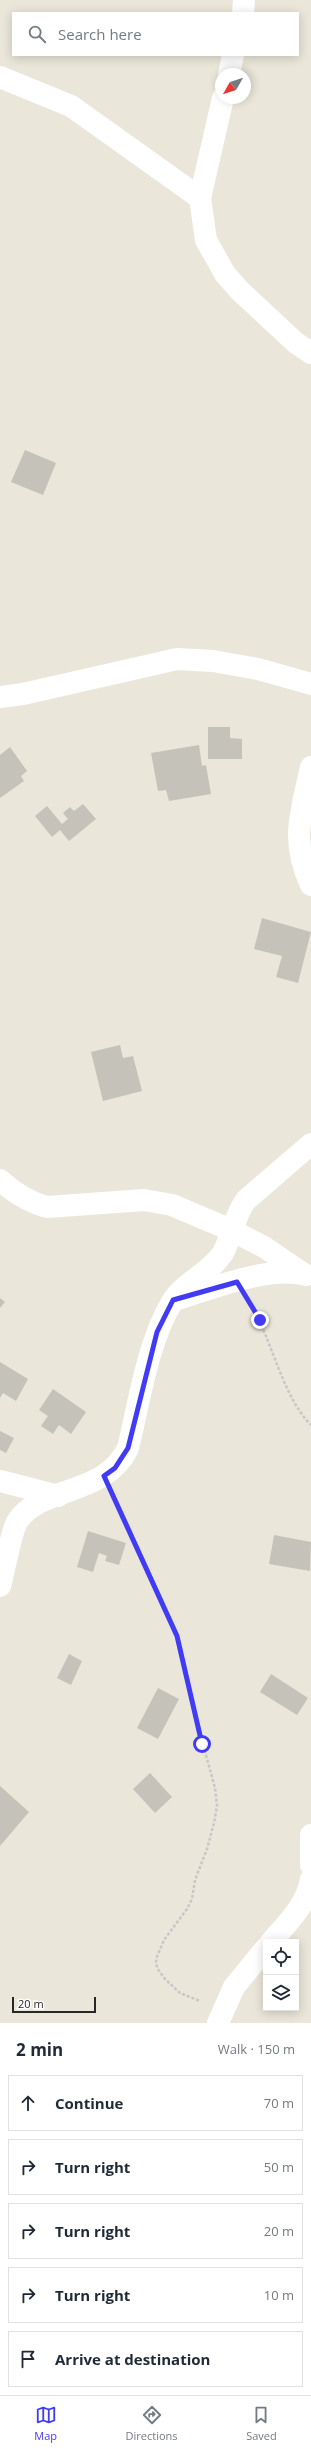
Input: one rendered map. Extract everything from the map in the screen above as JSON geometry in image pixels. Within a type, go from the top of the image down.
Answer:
[{"type":"street","points":[[243,12],[244,0]]},
{"type":"street","points":[[230,68],[233,56]]},
{"type":"street","points":[[0,77],[71,106],[200,198]]},
{"type":"street","points":[[222,104],[200,198],[206,240],[225,274],[296,343],[311,353]]},
{"type":"street","points":[[0,697],[23,694],[177,659],[213,661],[258,669],[311,684]]},
{"type":"street","points":[[311,767],[298,842],[301,864],[311,885]]},
{"type":"street","points":[[0,1586],[17,1522],[38,1504],[104,1476],[115,1468],[128,1448],[157,1332],[173,1300],[223,1253],[239,1209],[246,1200],[311,1144]]},
{"type":"street","points":[[0,1180],[23,1197],[47,1207],[144,1200],[172,1205],[231,1230],[264,1247],[308,1275]]},
{"type":"street","points":[[173,1300],[237,1282],[283,1273],[308,1275]]},
{"type":"street","points":[[0,1481],[58,1496]]},
{"type":"street","points":[[311,1835],[311,1865]]},
{"type":"street","points":[[273,1939],[302,1903],[310,1890],[311,1880]]},
{"type":"street","points":[[220,2017],[234,1988],[263,1952]]},
{"type":"path","points":[[237,1282],[260,1320],[295,1406],[311,1425]]},
{"type":"path","points":[[104,1476],[177,1636],[202,1744],[216,1788],[217,1806],[214,1823],[207,1850],[195,1880],[192,1899],[187,1909],[164,1940],[156,1959],[157,1968],[165,1979],[180,1993],[220,2017]]},
{"type":"building","points":[[25,450],[56,463],[43,495],[11,482]]},
{"type":"building","points":[[208,727],[230,727],[230,738],[242,739],[242,759],[208,759]]},
{"type":"building","points":[[199,745],[202,766],[206,765],[211,794],[169,801],[166,790],[158,791],[151,753]]},
{"type":"building","points":[[10,747],[27,771],[21,776],[24,781],[0,798],[0,755]]},
{"type":"building","points":[[83,804],[96,819],[69,841],[60,830],[52,837],[35,816],[47,806],[62,824],[68,819],[63,813],[70,807],[74,811]]},
{"type":"building","points":[[262,918],[311,932],[298,983],[276,977],[282,956],[254,949]]},
{"type":"building","points":[[120,1045],[123,1058],[133,1056],[142,1091],[103,1101],[91,1052]]},
{"type":"building","points":[[0,1298],[5,1302],[0,1308]]},
{"type":"building","points":[[0,1362],[28,1379],[16,1401],[3,1393],[0,1398]]},
{"type":"building","points":[[53,1389],[86,1412],[71,1434],[59,1425],[53,1434],[41,1426],[48,1416],[39,1410]]},
{"type":"building","points":[[0,1431],[14,1438],[6,1453],[0,1450]]},
{"type":"building","points":[[88,1531],[126,1543],[119,1565],[105,1561],[107,1556],[99,1553],[93,1572],[77,1567]]},
{"type":"building","points":[[274,1535],[311,1542],[310,1571],[269,1564]]},
{"type":"building","points":[[69,1654],[82,1661],[71,1685],[57,1678]]},
{"type":"building","points":[[271,1674],[308,1698],[297,1715],[260,1692]]},
{"type":"building","points":[[158,1688],[179,1699],[158,1739],[137,1728]]},
{"type":"building","points":[[150,1773],[172,1797],[155,1813],[133,1789]]},
{"type":"building","points":[[0,1786],[29,1812],[0,1846]]},
{"type":"route","points":[[202,1744],[190,1686],[177,1636],[104,1476],[115,1468],[123,1458],[128,1448],[157,1332],[173,1300],[237,1282],[260,1320]]}]
